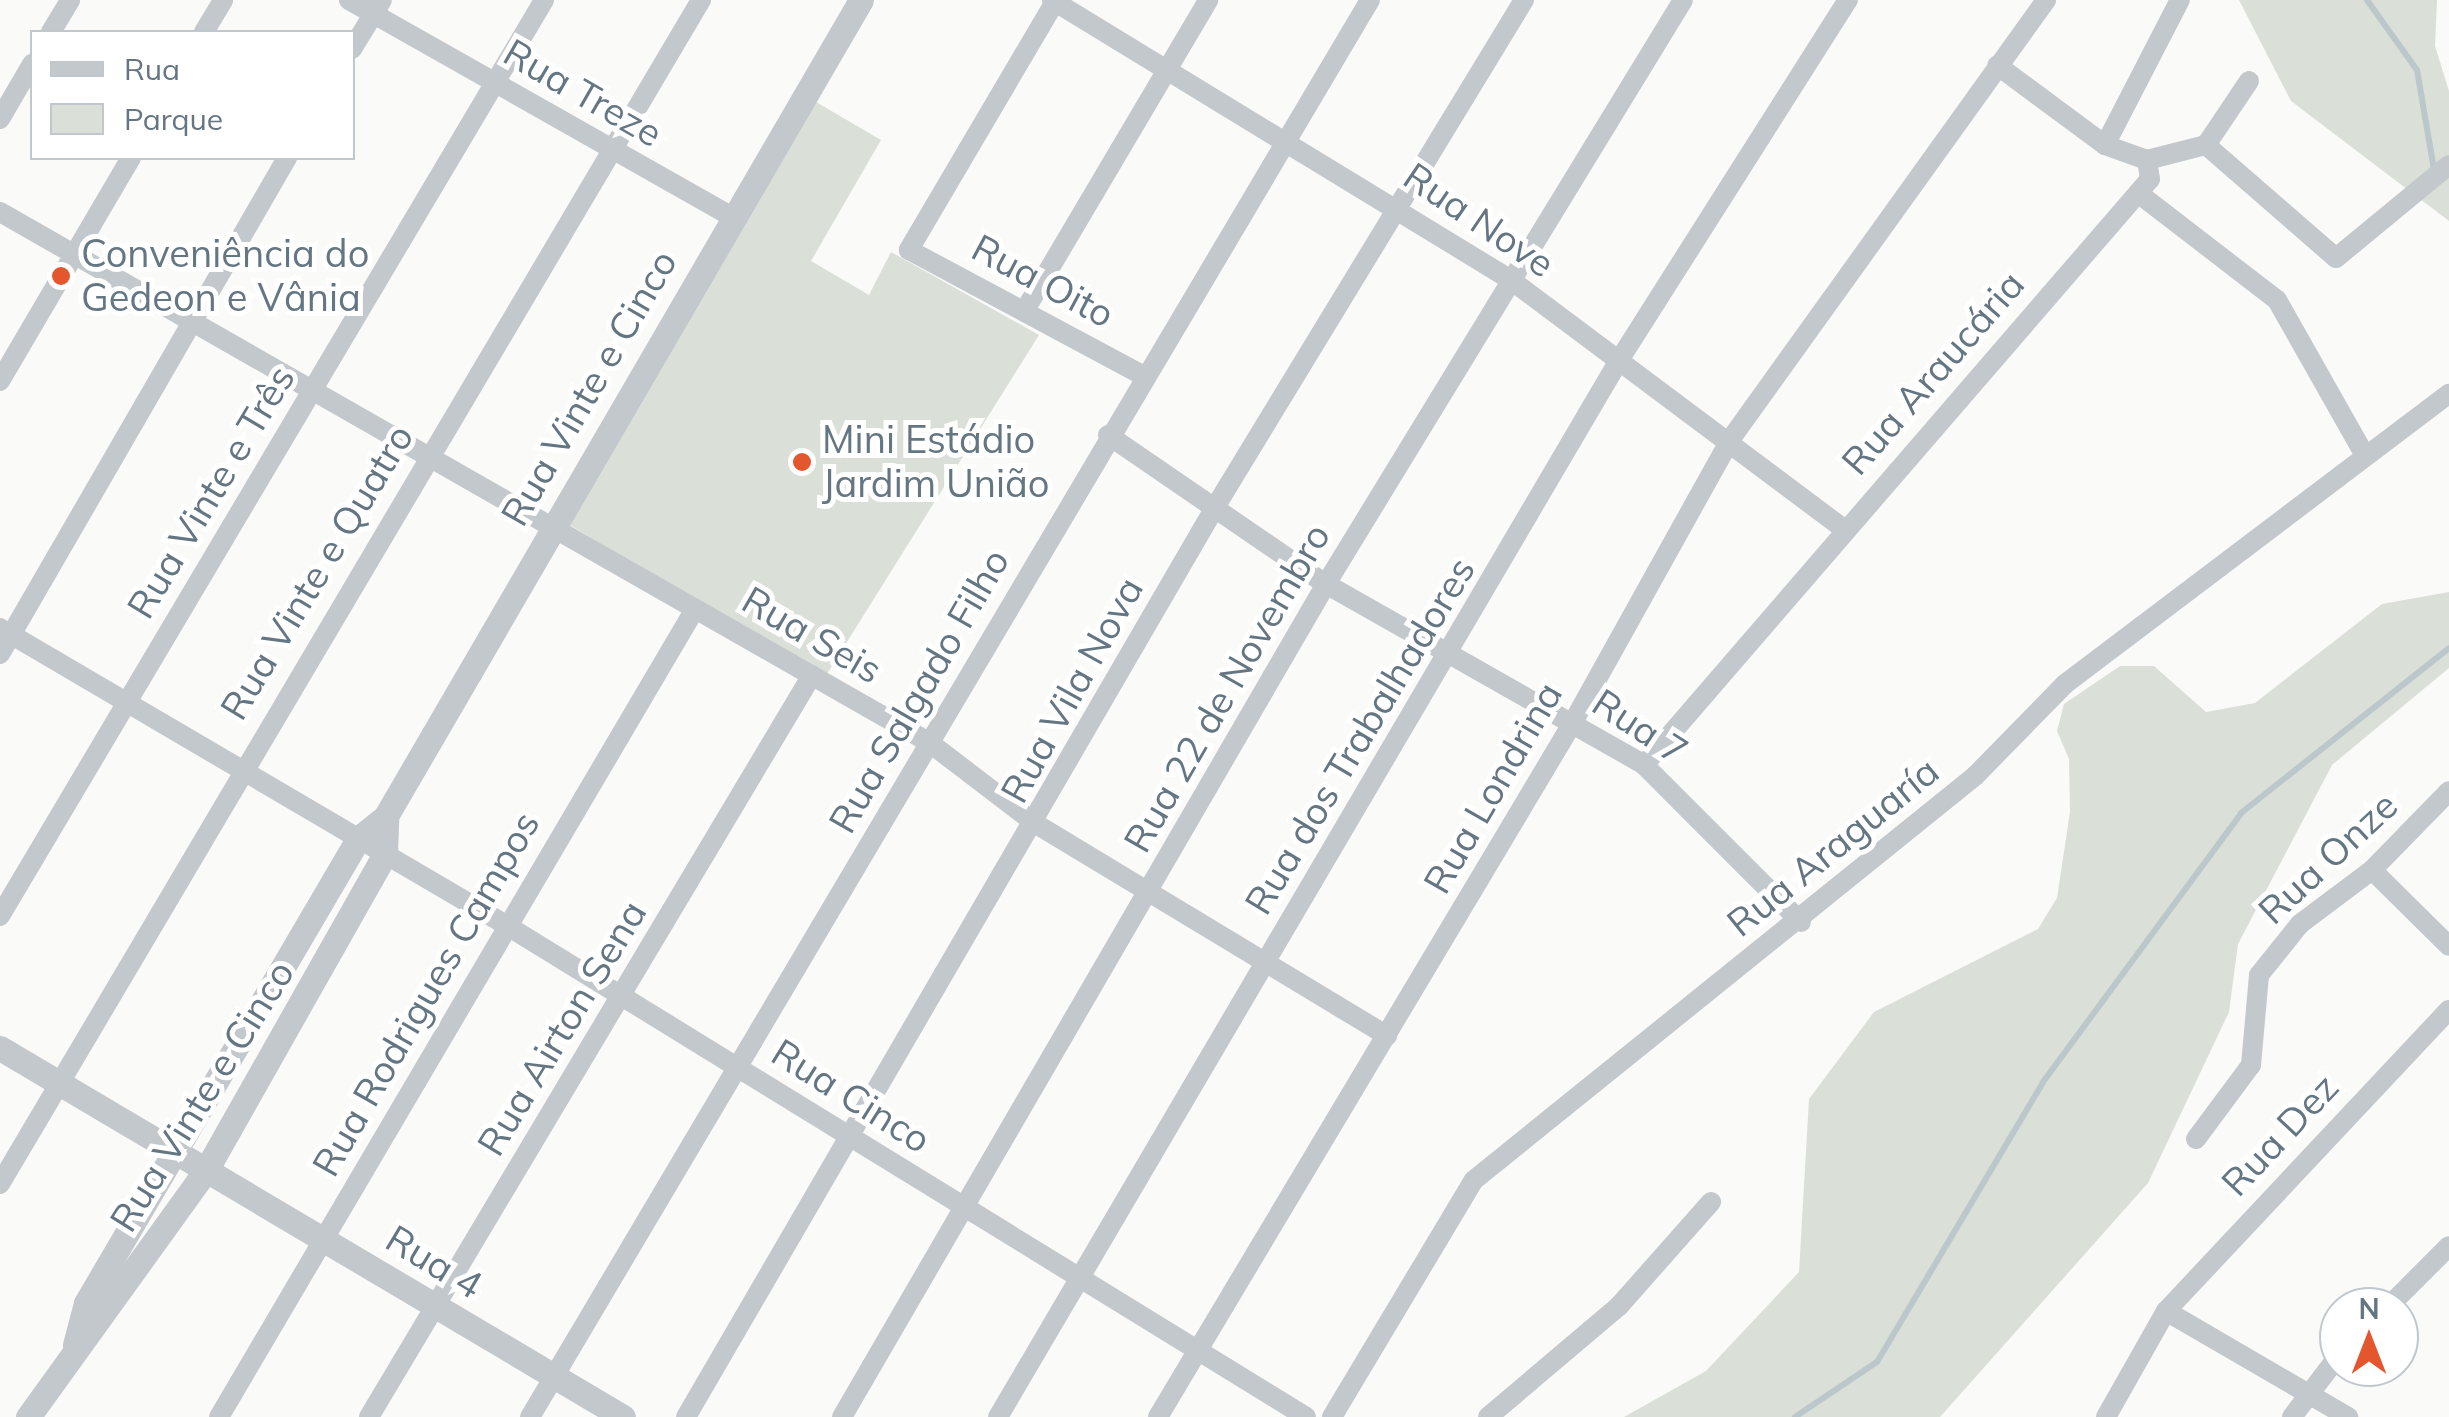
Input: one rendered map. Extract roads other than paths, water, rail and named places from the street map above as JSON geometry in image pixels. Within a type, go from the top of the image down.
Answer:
[{"type":"street","points":[[52,30],[70,0]]},
{"type":"street","points":[[205,30],[223,0]]},
{"type":"street","name":"Rua Treze","points":[[349,0],[378,7],[494,83],[730,216]]},
{"type":"street","name":"Rua Vinte e Três","points":[[0,916],[544,0]]},
{"type":"street","name":"Rua Vinte e Quatro","points":[[0,1184],[239,769],[701,0]]},
{"type":"street","name":"Rua Vinte e Cinco","points":[[76,1346],[86,1303],[358,838],[386,816],[730,216],[861,0]]},
{"type":"street","name":"Rua Nove","points":[[1054,0],[1164,68],[1288,136],[1511,280],[1618,362],[1730,440],[1845,530]]},
{"type":"street","name":"Rua Oito","points":[[1054,0],[908,250],[1144,376]]},
{"type":"street","points":[[1025,310],[1164,68],[1208,0]]},
{"type":"street","name":"Rua Salgado Filho","points":[[530,1417],[739,1068],[1108,435],[1370,0]]},
{"type":"street","name":"Rua Vila Nova","points":[[686,1417],[1036,824],[1214,509],[1524,0]]},
{"type":"street","name":"Rua 22 de Novembro","points":[[842,1417],[968,1211],[1326,584],[1683,0]]},
{"type":"street","name":"Rua dos Trabalhadores","points":[[998,1417],[1452,656],[1618,362],[1848,0]]},
{"type":"street","name":"Rua Londrina","points":[[1158,1417],[1572,724],[1730,440],[1895,200],[2046,0]]},
{"type":"street","points":[[2105,145],[2180,0]]},
{"type":"street","points":[[355,44],[378,7]]},
{"type":"street","points":[[1997,65],[2105,145],[2146,160],[2206,145],[2249,80]]},
{"type":"street","points":[[0,119],[30,67]]},
{"type":"street","points":[[2206,145],[2336,258],[2449,166]]},
{"type":"street","points":[[0,382],[130,160]]},
{"type":"street","points":[[0,654],[6,631],[286,160]]},
{"type":"street","name":"Rua Araucária","points":[[1644,765],[2150,179],[2146,160]]},
{"type":"street","points":[[2138,193],[2277,300],[2362,452]]},
{"type":"street","name":"Rua Seis","points":[[0,212],[427,457],[549,532],[695,609],[930,743],[1036,824],[1387,1036]]},
{"type":"street","name":"Rua Araguaría","points":[[1332,1417],[1474,1180],[1801,922],[1975,776],[2065,684],[2362,452],[2449,394]]},
{"type":"street","name":"Rua 7","points":[[1108,435],[1326,584],[1644,765],[1801,922]]},
{"type":"street","name":"Rua Rodrigues Campos","points":[[219,1417],[695,609]]},
{"type":"street","points":[[6,631],[358,838]]},
{"type":"street","name":"Rua Airton Sena","points":[[370,1417],[432,1306],[623,998],[812,675]]},
{"type":"street","name":"Rua Onze","points":[[2196,1139],[2251,1065],[2260,975],[2300,924],[2372,870],[2449,791]]},
{"type":"street","name":"Rua Vinte e Cinco","points":[[28,1417],[76,1346],[108,1314],[206,1172],[384,854],[386,816]]},
{"type":"street","name":"Rua Cinco","points":[[358,838],[854,1136],[1077,1280],[1198,1348],[1306,1417]]},
{"type":"street","points":[[2372,870],[2449,946]]},
{"type":"street","name":"Rua Dez","points":[[2106,1417],[2166,1310],[2449,1010]]},
{"type":"street","points":[[0,1048],[206,1172]]},
{"type":"street","name":"Rua 4","points":[[206,1172],[623,1417]]},
{"type":"street","points":[[1488,1417],[1619,1306],[1712,1202]]},
{"type":"street","points":[[2408,1287],[2449,1246]]},
{"type":"street","points":[[2166,1310],[2308,1386],[2348,1417]]},
{"type":"street","points":[[2292,1417],[2308,1386],[2319,1375]]},
{"type":"waterway","points":[[2367,0],[2417,70],[2434,169]]},
{"type":"waterway","points":[[1795,1417],[1877,1362],[2043,1082],[2241,813],[2449,648]]},
{"type":"place","name":"Conveniência do Gedeon e Vânia","points":[[61,276]]},
{"type":"place","name":"Mini Estádio Jardim União","points":[[802,462]]}]
